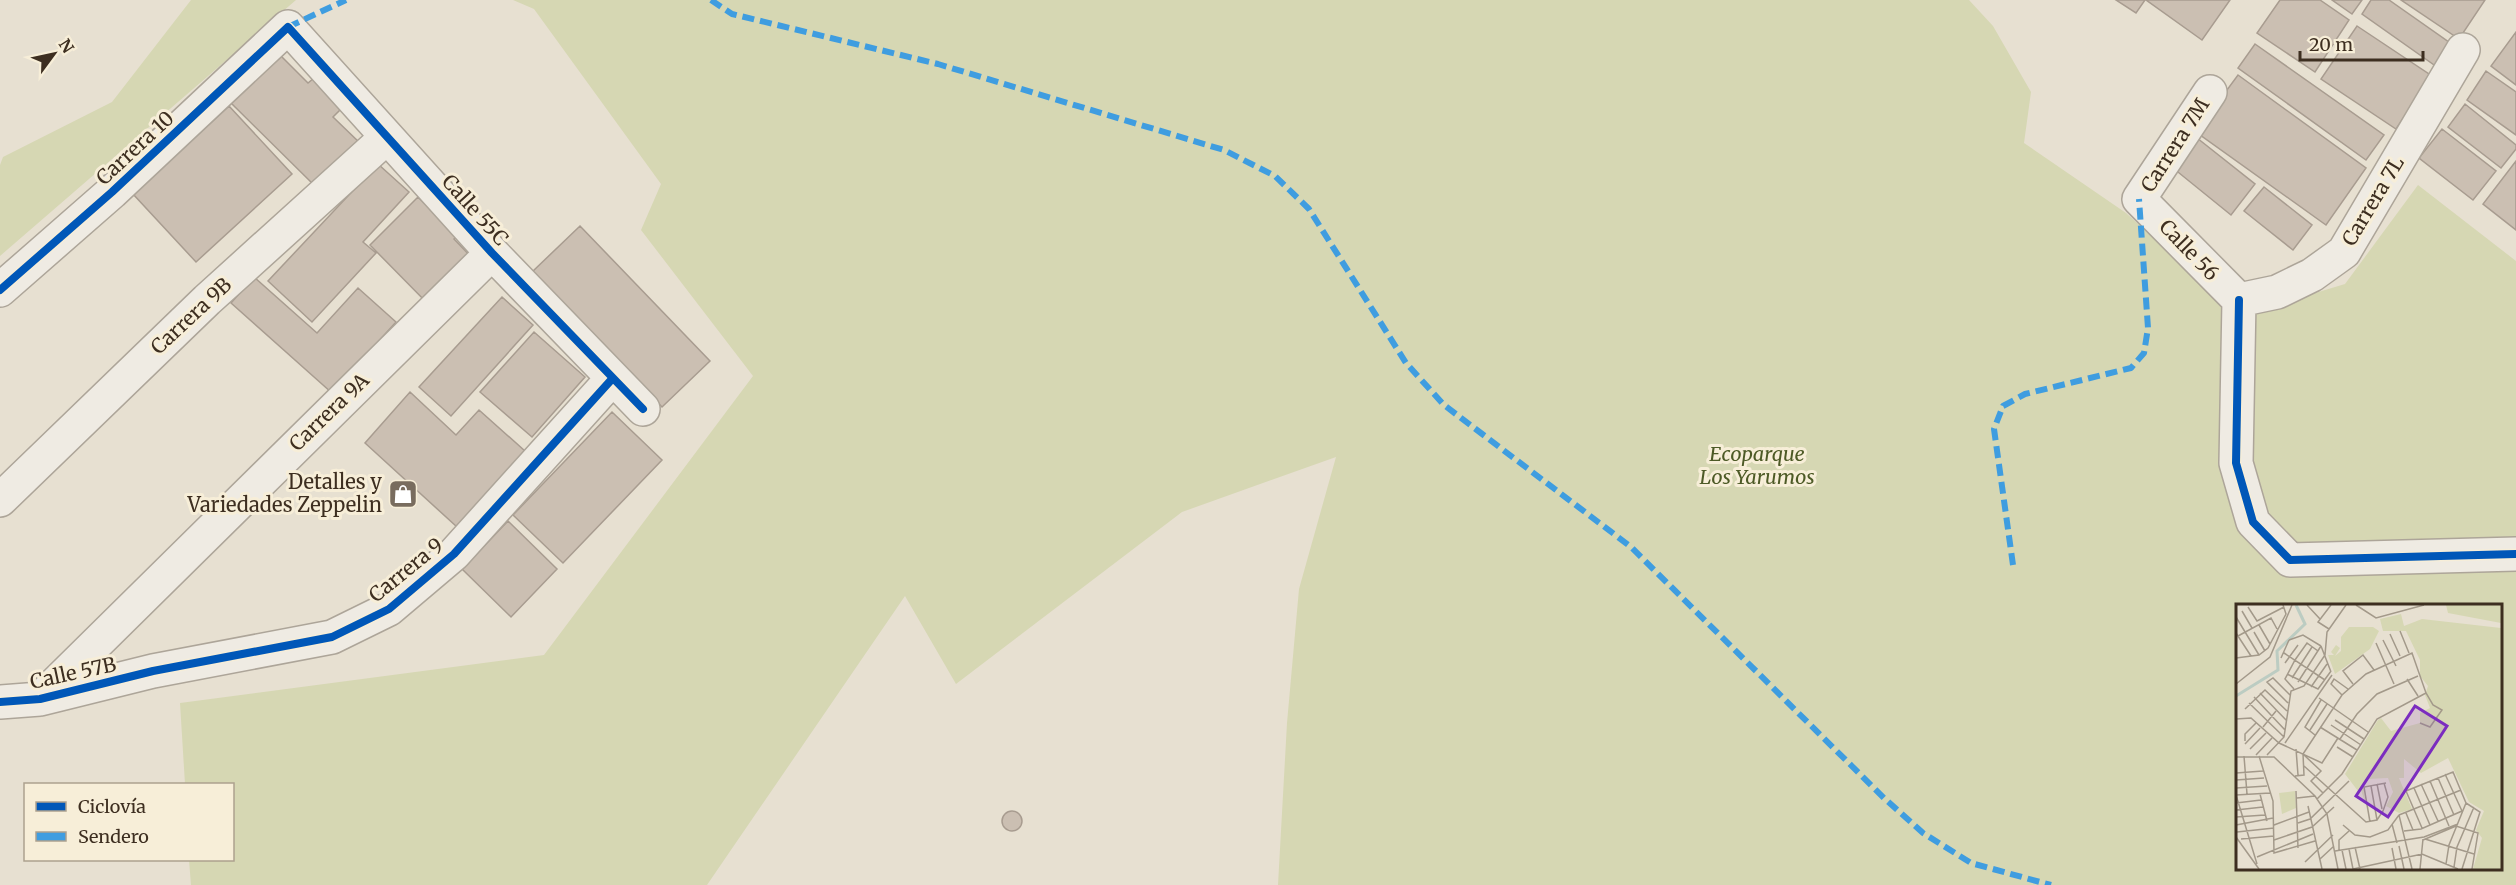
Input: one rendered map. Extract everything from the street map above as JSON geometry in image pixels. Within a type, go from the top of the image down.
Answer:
[{"type":"street","name":"Calle 55C","points":[[288,27],[492,253],[643,409]]},
{"type":"street","name":"Carrera 10","points":[[0,290],[112,192],[288,27]]},
{"type":"street","name":"Carrera 7L","points":[[2239,300],[2277,292],[2312,275],[2344,252],[2463,50]]},
{"type":"street","name":"Carrera 7M","points":[[2139,199],[2210,92]]},
{"type":"street","name":"Carrera 9B","points":[[0,500],[207,300],[387,137]]},
{"type":"street","name":"Calle 56","points":[[2139,199],[2239,300]]},
{"type":"street","name":"Carrera 9A","points":[[40,699],[492,253]]},
{"type":"street","points":[[2239,300],[2236,463],[2253,522],[2290,560],[2516,554]]},
{"type":"street","name":"Carrera 9","points":[[153,671],[332,637],[389,609],[454,554],[612,379]]},
{"type":"street","name":"Calle 57B","points":[[0,702],[40,699],[153,671]]},
{"type":"green space","points":[[191,0],[296,0],[0,256],[0,165],[3,157],[112,102]]},
{"type":"green space","name":"Ecoparque Los Yarumos","points":[[513,0],[1969,0],[1993,26],[2031,92],[2024,143],[2126,213],[2219,297],[2249,313],[2345,284],[2418,185],[2516,261],[2516,885],[1278,885],[1287,723],[1299,589],[1336,457],[1182,512],[956,684],[905,596],[707,885],[191,885],[189,861],[234,861],[234,783],[185,783],[180,703],[544,655],[753,376],[641,230],[661,184],[534,9]]},
{"type":"building","points":[[2116,0],[2145,0],[2136,13]]},
{"type":"building","points":[[2146,0],[2230,0],[2202,40]]},
{"type":"building","points":[[2280,0],[2320,0],[2349,20],[2315,72],[2257,33]]},
{"type":"building","points":[[2332,0],[2362,0],[2352,14]]},
{"type":"building","points":[[2371,0],[2389,0],[2453,45],[2437,67],[2362,14]]},
{"type":"building","points":[[2401,0],[2485,0],[2459,39]]},
{"type":"building","points":[[2357,26],[2432,76],[2396,129],[2321,79]]},
{"type":"building","points":[[2516,32],[2516,85],[2491,66]]},
{"type":"building","points":[[2255,44],[2384,135],[2366,160],[2238,68]]},
{"type":"building","points":[[279,54],[308,83],[320,73],[349,101],[333,117],[362,145],[318,189],[231,103]]},
{"type":"building","points":[[2486,71],[2516,92],[2516,135],[2467,100]]},
{"type":"building","points":[[2238,75],[2366,168],[2326,225],[2196,132]]},
{"type":"building","points":[[2465,104],[2516,145],[2516,149],[2501,168],[2448,127]]},
{"type":"building","points":[[229,106],[292,174],[196,262],[133,194]]},
{"type":"building","points":[[2442,129],[2496,171],[2473,200],[2419,158]]},
{"type":"building","points":[[2192,134],[2255,184],[2231,215],[2168,164]]},
{"type":"building","points":[[2516,161],[2516,230],[2483,204]]},
{"type":"building","points":[[378,164],[409,192],[363,242],[376,253],[312,322],[268,281]]},
{"type":"building","points":[[2264,187],[2312,225],[2293,250],[2244,211]]},
{"type":"building","points":[[418,197],[433,212],[465,228],[454,239],[476,262],[431,307],[370,245]]},
{"type":"building","points":[[580,226],[710,361],[662,407],[532,272]]},
{"type":"building","points":[[254,277],[317,333],[358,288],[396,322],[332,393],[231,303]]},
{"type":"building","points":[[502,297],[533,325],[451,416],[419,387]]},
{"type":"building","points":[[534,332],[585,377],[532,437],[480,392]]},
{"type":"building","points":[[410,392],[456,435],[479,410],[525,451],[457,527],[365,443]]},
{"type":"building","points":[[612,412],[662,460],[563,563],[513,515]]},
{"type":"building","points":[[508,521],[557,569],[511,617],[462,569]]},
{"type":"building","points":[[1012,811],[1019,814],[1022,821],[1019,828],[1012,831],[1005,828],[1002,821],[1005,814]]},
{"type":"marked path","points":[[288,27],[346,0]]},
{"type":"marked path","points":[[711,0],[732,14],[938,64],[1224,150],[1275,176],[1309,209],[1406,363],[1444,405],[1631,547],[1885,799],[1923,833],[1971,863],[2051,885]]},
{"type":"marked path","points":[[2013,565],[1994,429],[2003,406],[2025,394],[2131,368],[2144,353],[2148,328],[2139,199]]},
{"type":"cycle path","points":[[0,290],[112,192],[288,27],[492,253],[643,409]]},
{"type":"cycle path","points":[[2239,300],[2236,463],[2253,522],[2290,560],[2516,554]]},
{"type":"cycle path","points":[[0,702],[40,699],[153,671],[332,637],[389,609],[454,554],[612,379]]},
{"type":"place","name":"Detalles y Variedades Zeppelin","points":[[403,494]]}]
